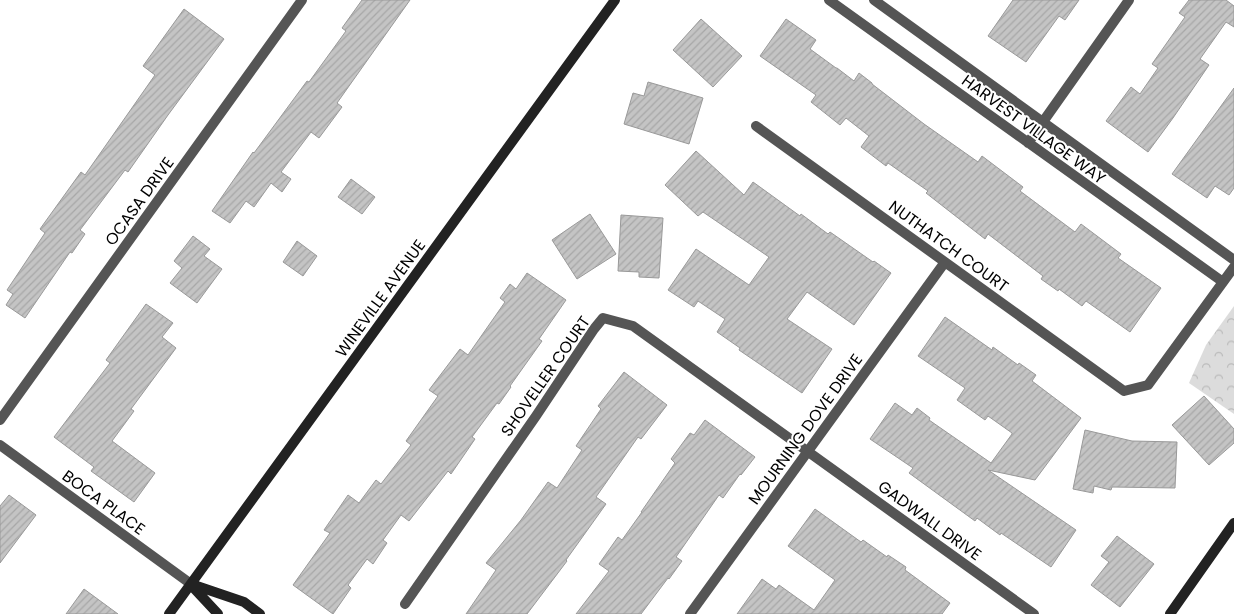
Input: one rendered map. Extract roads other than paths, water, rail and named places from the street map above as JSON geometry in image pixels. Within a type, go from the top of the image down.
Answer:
[{"type":"main road","name":"WINEVILLE AVENUE","points":[[169,614],[615,0]]},
{"type":"main road","points":[[1170,614],[1234,523]]},
{"type":"main road","name":"BOCA PLACE","points":[[190,584],[218,614]]},
{"type":"main road","name":"BOCA PLACE","points":[[190,584],[244,602],[260,614]]},
{"type":"street","name":"OCASA DRIVE","points":[[0,420],[302,0]]},
{"type":"street","name":"HARVEST VILLAGE WAY","points":[[828,0],[1223,282]]},
{"type":"street","name":"HARVEST VILLAGE WAY","points":[[874,0],[1234,260]]},
{"type":"street","points":[[1028,143],[1129,0]]},
{"type":"street","name":"NUTHATCH COURT","points":[[756,126],[1124,391],[1148,385],[1223,282]]},
{"type":"street","name":"MOURNING DOVE DRIVE","points":[[690,614],[945,262]]},
{"type":"street","points":[[1223,282],[1234,267]]},
{"type":"street","name":"SHOVELLER COURT","points":[[404,604],[603,318],[633,326],[808,451]]},
{"type":"street","name":"BOCA PLACE","points":[[0,445],[190,584]]},
{"type":"street","name":"GADWALL DRIVE","points":[[808,451],[1034,614]]}]
